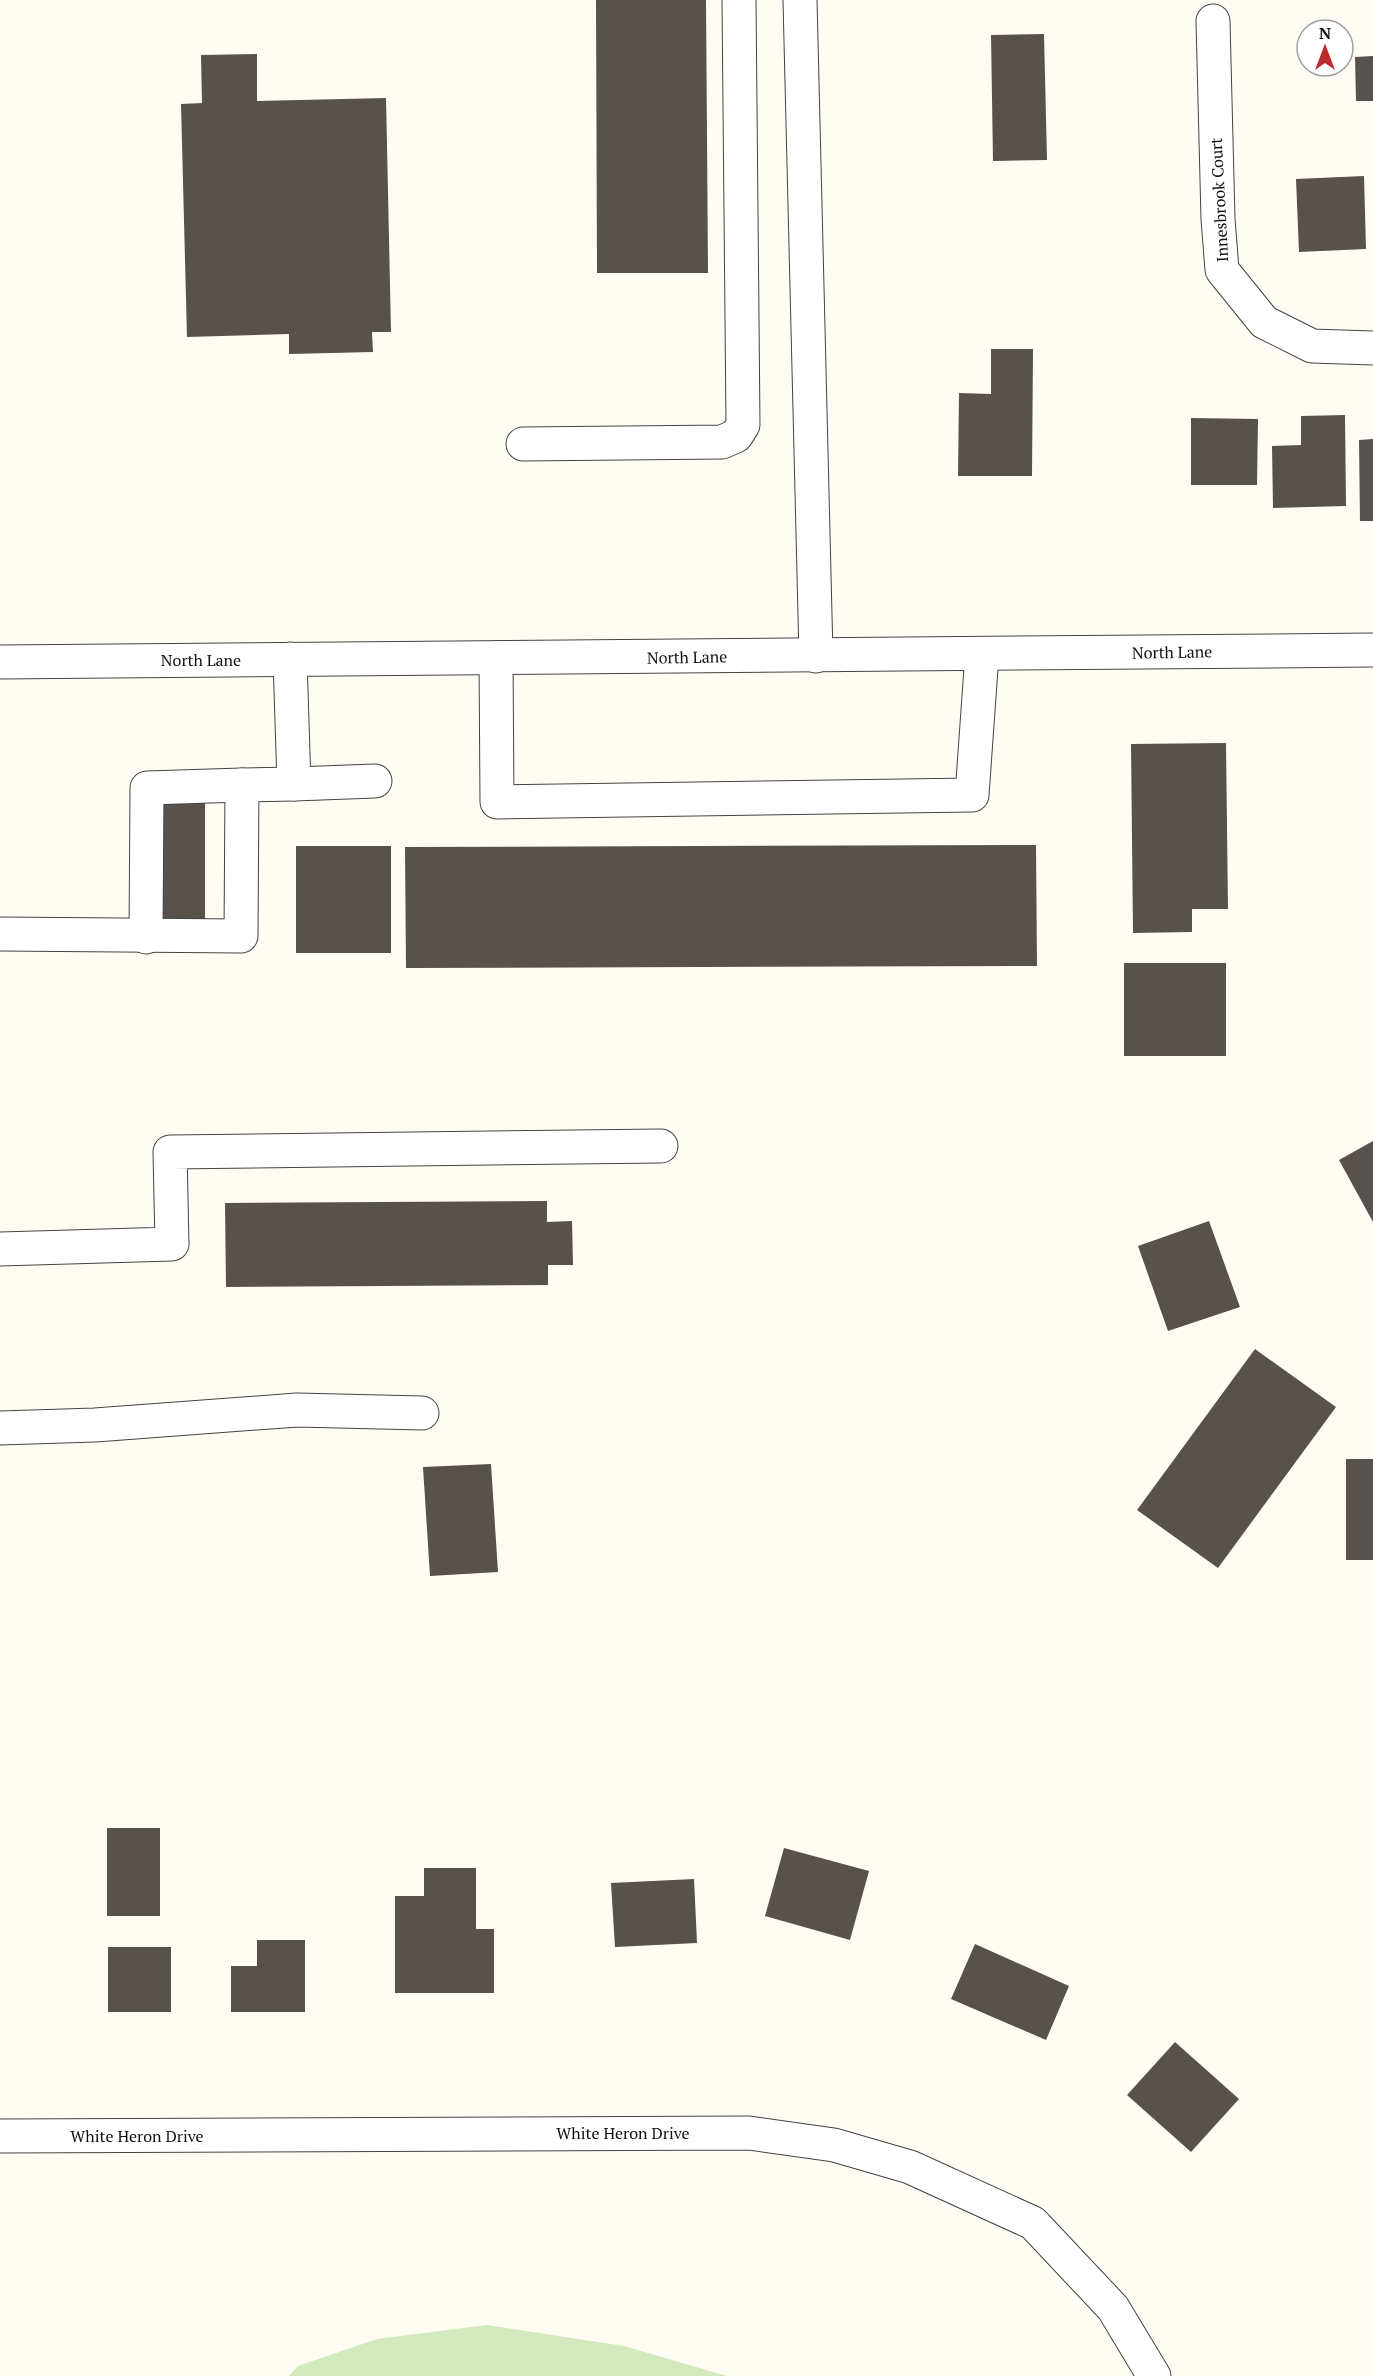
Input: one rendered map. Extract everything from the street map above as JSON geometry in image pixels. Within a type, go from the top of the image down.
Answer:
[{"type":"street","points":[[523,444],[722,442],[736,436],[743,425],[739,0]]},
{"type":"street","points":[[801,0],[816,656]]},
{"type":"street","name":"Innesbrook Court","points":[[1213,21],[1218,219],[1222,270],[1264,322],[1312,346],[1373,348]]},
{"type":"street","name":"North Lane","points":[[0,662],[1373,650]]},
{"type":"street","points":[[496,658],[497,802],[972,795],[982,654]]},
{"type":"street","points":[[290,659],[294,784]]},
{"type":"street","points":[[146,937],[147,788],[375,781]]},
{"type":"street","points":[[0,934],[241,936],[242,785]]},
{"type":"street","points":[[0,1249],[172,1244],[170,1152],[660,1146]]},
{"type":"street","points":[[0,1428],[95,1425],[297,1410],[422,1413]]},
{"type":"street","name":"White Heron Drive","points":[[0,2136],[749,2133],[834,2145],[910,2167],[1033,2223],[1113,2308],[1154,2376]]},
{"type":"green space","points":[[487,2325],[624,2346],[727,2376],[289,2376],[298,2366],[377,2339]]},
{"type":"building","points":[[596,0],[706,0],[708,273],[597,273]]},
{"type":"building","points":[[1044,34],[1047,160],[993,161],[991,35]]},
{"type":"building","points":[[257,54],[257,101],[386,98],[391,332],[372,332],[373,352],[289,354],[289,334],[187,337],[181,104],[202,103],[201,55]]},
{"type":"building","points":[[1373,56],[1373,101],[1356,101],[1355,57]]},
{"type":"building","points":[[1364,176],[1366,249],[1299,252],[1296,179]]},
{"type":"building","points":[[991,349],[1033,349],[1032,476],[958,476],[959,393],[991,394]]},
{"type":"building","points":[[1345,415],[1346,506],[1273,508],[1272,446],[1301,445],[1301,416]]},
{"type":"building","points":[[1191,418],[1258,419],[1257,485],[1191,485]]},
{"type":"building","points":[[1373,439],[1373,521],[1360,521],[1359,440]]},
{"type":"building","points":[[1226,743],[1228,909],[1192,909],[1192,932],[1133,933],[1131,744]]},
{"type":"building","points":[[160,789],[205,789],[205,922],[160,922]]},
{"type":"building","points":[[1036,845],[1037,966],[406,968],[405,847]]},
{"type":"building","points":[[296,846],[391,846],[391,953],[296,953]]},
{"type":"building","points":[[1124,963],[1226,963],[1226,1056],[1124,1056]]},
{"type":"building","points":[[1373,1141],[1373,1222],[1339,1160]]},
{"type":"building","points":[[547,1201],[547,1222],[572,1221],[573,1265],[548,1265],[548,1285],[226,1287],[225,1203]]},
{"type":"building","points":[[1209,1221],[1240,1307],[1168,1331],[1138,1246]]},
{"type":"building","points":[[1255,1349],[1336,1407],[1218,1568],[1137,1510]]},
{"type":"building","points":[[1346,1459],[1373,1459],[1373,1560],[1346,1560]]},
{"type":"building","points":[[491,1464],[498,1572],[430,1576],[423,1467]]},
{"type":"building","points":[[107,1828],[160,1828],[160,1916],[107,1916]]},
{"type":"building","points":[[784,1848],[869,1871],[850,1940],[765,1916]]},
{"type":"building","points":[[424,1868],[476,1868],[476,1929],[494,1929],[494,1993],[395,1993],[395,1896],[424,1896]]},
{"type":"building","points":[[694,1879],[697,1943],[615,1947],[611,1883]]},
{"type":"building","points":[[257,1940],[305,1940],[305,2012],[231,2012],[231,1966],[257,1966]]},
{"type":"building","points":[[975,1944],[1069,1986],[1046,2040],[951,1999]]},
{"type":"building","points":[[108,1947],[171,1947],[171,2012],[108,2012]]},
{"type":"building","points":[[1175,2042],[1239,2099],[1191,2152],[1127,2095]]}]
